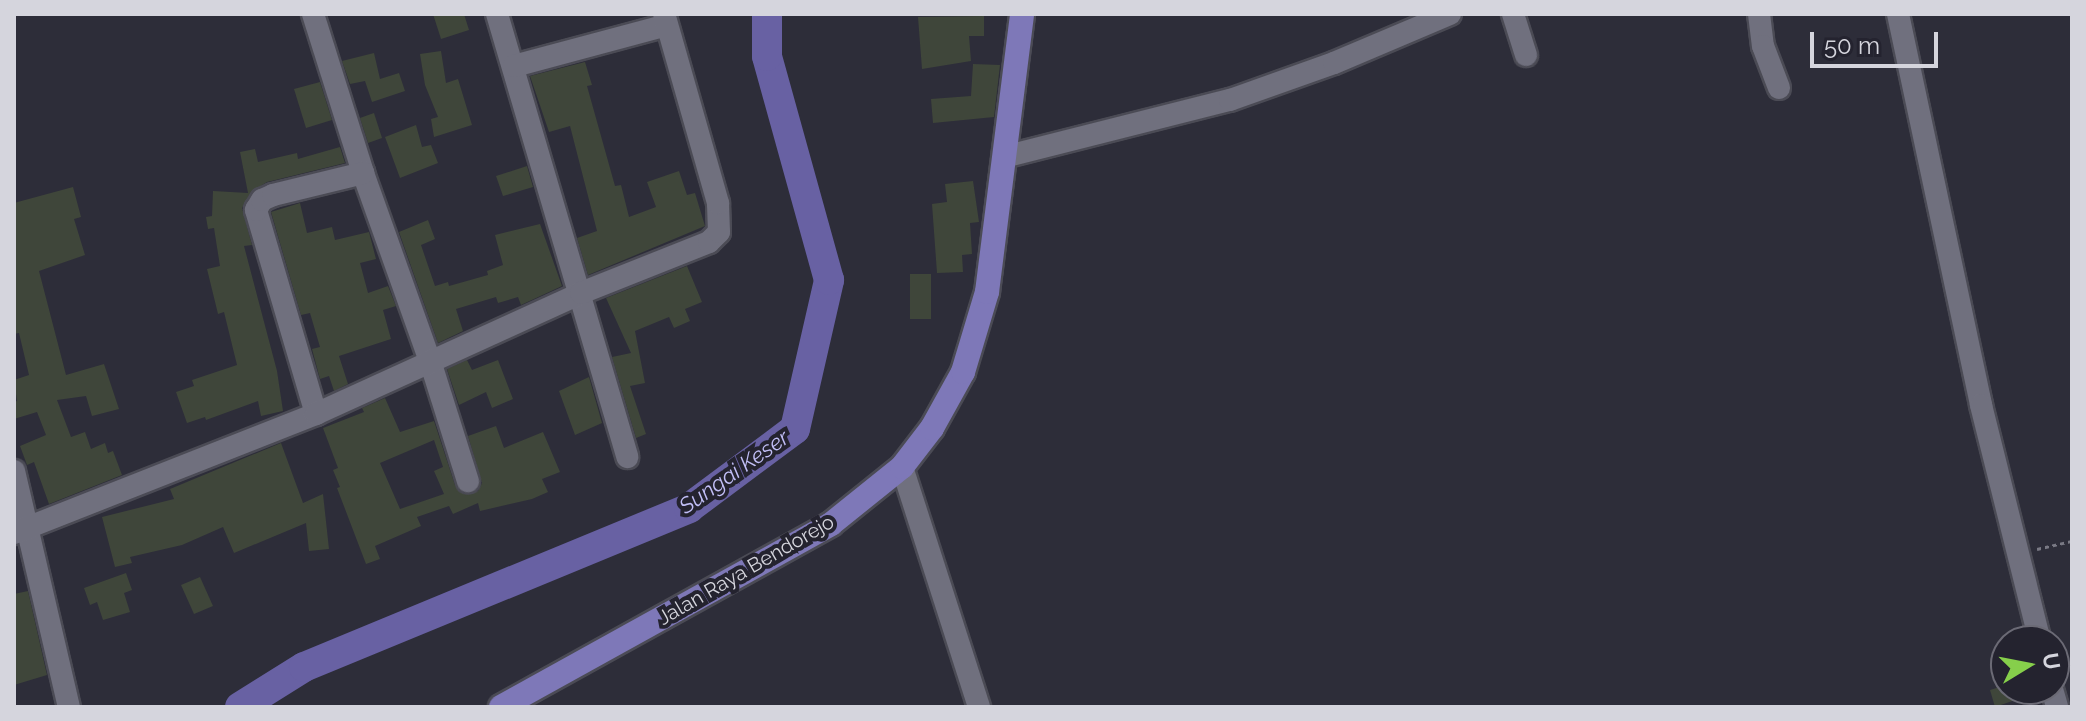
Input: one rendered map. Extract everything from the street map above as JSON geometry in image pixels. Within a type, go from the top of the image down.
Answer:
[{"type":"main road","name":"Jalan Raya Bendorejo","points":[[501,707],[831,524],[902,467],[932,428],[963,372],[987,292],[1022,14]]},
{"type":"street","points":[[313,14],[363,173],[431,364],[468,481]]},
{"type":"street","points":[[497,14],[627,457]]},
{"type":"street","points":[[1004,157],[1230,100],[1334,63],[1450,14]]},
{"type":"street","points":[[1513,14],[1526,55]]},
{"type":"street","points":[[1759,14],[1763,46],[1779,88]]},
{"type":"street","points":[[1898,14],[1981,405],[2036,625]]},
{"type":"street","points":[[21,530],[316,414],[581,293],[709,242],[719,232],[718,203],[666,20],[514,66]]},
{"type":"street","points":[[316,414],[256,210],[262,200],[273,195],[363,173]]},
{"type":"street","points":[[902,467],[979,707]]},
{"type":"street","points":[[14,471],[21,530],[69,707]]},
{"type":"path","points":[[2018,553],[2072,541]]},
{"type":"building","points":[[433,14],[464,14],[469,30],[441,39]]},
{"type":"building","points":[[984,16],[984,36],[969,36],[971,61],[922,69],[918,17]]},
{"type":"building","points":[[441,51],[446,83],[458,79],[472,125],[434,137],[431,119],[438,117],[425,85],[420,54]]},
{"type":"building","points":[[374,53],[380,79],[399,73],[405,91],[372,102],[365,81],[350,84],[342,61]]},
{"type":"building","points":[[585,62],[592,85],[587,86],[615,186],[621,185],[629,217],[656,207],[647,182],[679,171],[687,195],[695,193],[705,226],[588,275],[577,238],[597,231],[570,126],[549,132],[530,76]]},
{"type":"building","points":[[973,64],[1000,65],[994,117],[933,123],[931,99],[971,96]]},
{"type":"building","points":[[320,82],[332,120],[306,128],[294,89]]},
{"type":"building","points":[[374,113],[382,138],[368,143],[360,118]]},
{"type":"building","points":[[416,125],[422,147],[431,145],[438,163],[400,178],[385,137]]},
{"type":"building","points":[[340,147],[345,163],[267,182],[251,192],[242,208],[252,245],[244,246],[277,371],[283,411],[261,416],[258,401],[206,420],[205,417],[187,423],[176,392],[194,386],[192,380],[237,365],[224,312],[218,314],[207,269],[220,266],[214,228],[208,229],[206,217],[212,216],[213,191],[248,193],[240,152],[255,149],[258,162],[297,153],[298,159]]},
{"type":"building","points":[[527,166],[533,187],[503,196],[496,176]]},
{"type":"building","points":[[973,181],[979,222],[970,223],[972,254],[962,255],[963,272],[937,273],[932,204],[947,202],[945,184]]},
{"type":"building","points":[[73,187],[81,217],[74,219],[85,255],[39,271],[66,375],[104,364],[119,409],[92,416],[86,396],[57,400],[71,437],[85,432],[91,449],[105,443],[108,453],[113,451],[122,475],[49,504],[34,462],[27,465],[20,446],[46,435],[37,412],[14,419],[14,402],[17,401],[14,380],[29,375],[19,333],[14,334],[14,203]]},
{"type":"building","points":[[300,203],[307,233],[332,227],[335,240],[369,232],[376,259],[360,263],[368,293],[388,286],[396,306],[383,310],[391,339],[339,356],[348,384],[334,391],[329,376],[320,379],[312,349],[320,347],[310,313],[301,315],[271,212]]},
{"type":"building","points":[[428,220],[435,239],[421,245],[435,286],[448,282],[449,286],[488,275],[487,271],[503,265],[495,235],[540,224],[562,286],[521,305],[518,297],[498,303],[496,297],[456,309],[463,331],[438,343],[399,232]]},
{"type":"building","points":[[687,266],[702,302],[685,309],[690,321],[674,328],[669,317],[635,331],[645,383],[630,386],[646,434],[636,438],[612,357],[631,353],[606,298]]},
{"type":"building","points":[[910,274],[931,274],[931,319],[910,319]]},
{"type":"building","points":[[467,360],[472,370],[498,360],[513,399],[492,408],[486,392],[459,405],[447,369]]},
{"type":"building","points":[[589,377],[602,423],[575,435],[559,391]]},
{"type":"building","points":[[385,398],[400,432],[434,421],[455,485],[464,494],[478,491],[482,483],[468,436],[496,426],[504,448],[543,432],[560,472],[542,479],[548,492],[532,499],[480,511],[478,503],[453,514],[449,506],[417,517],[421,526],[375,546],[380,559],[366,564],[337,488],[340,487],[333,470],[338,468],[323,428],[364,412],[362,408]],"holes":[[[434,440],[443,467],[434,471],[444,494],[400,509],[380,463]]]},
{"type":"building","points":[[281,443],[303,503],[323,494],[329,549],[309,551],[306,523],[234,553],[223,527],[182,545],[130,557],[132,563],[115,567],[102,517],[174,499],[170,489]]},
{"type":"building","points":[[126,573],[132,590],[124,593],[130,612],[103,620],[97,602],[90,605],[84,588]]},
{"type":"building","points":[[200,577],[213,606],[194,614],[181,585]]},
{"type":"building","points":[[28,591],[47,675],[14,685],[14,594]]},
{"type":"waterway","name":"Sungai Keser","points":[[240,707],[304,667],[689,508],[795,429],[829,280],[767,56],[767,14]]}]
